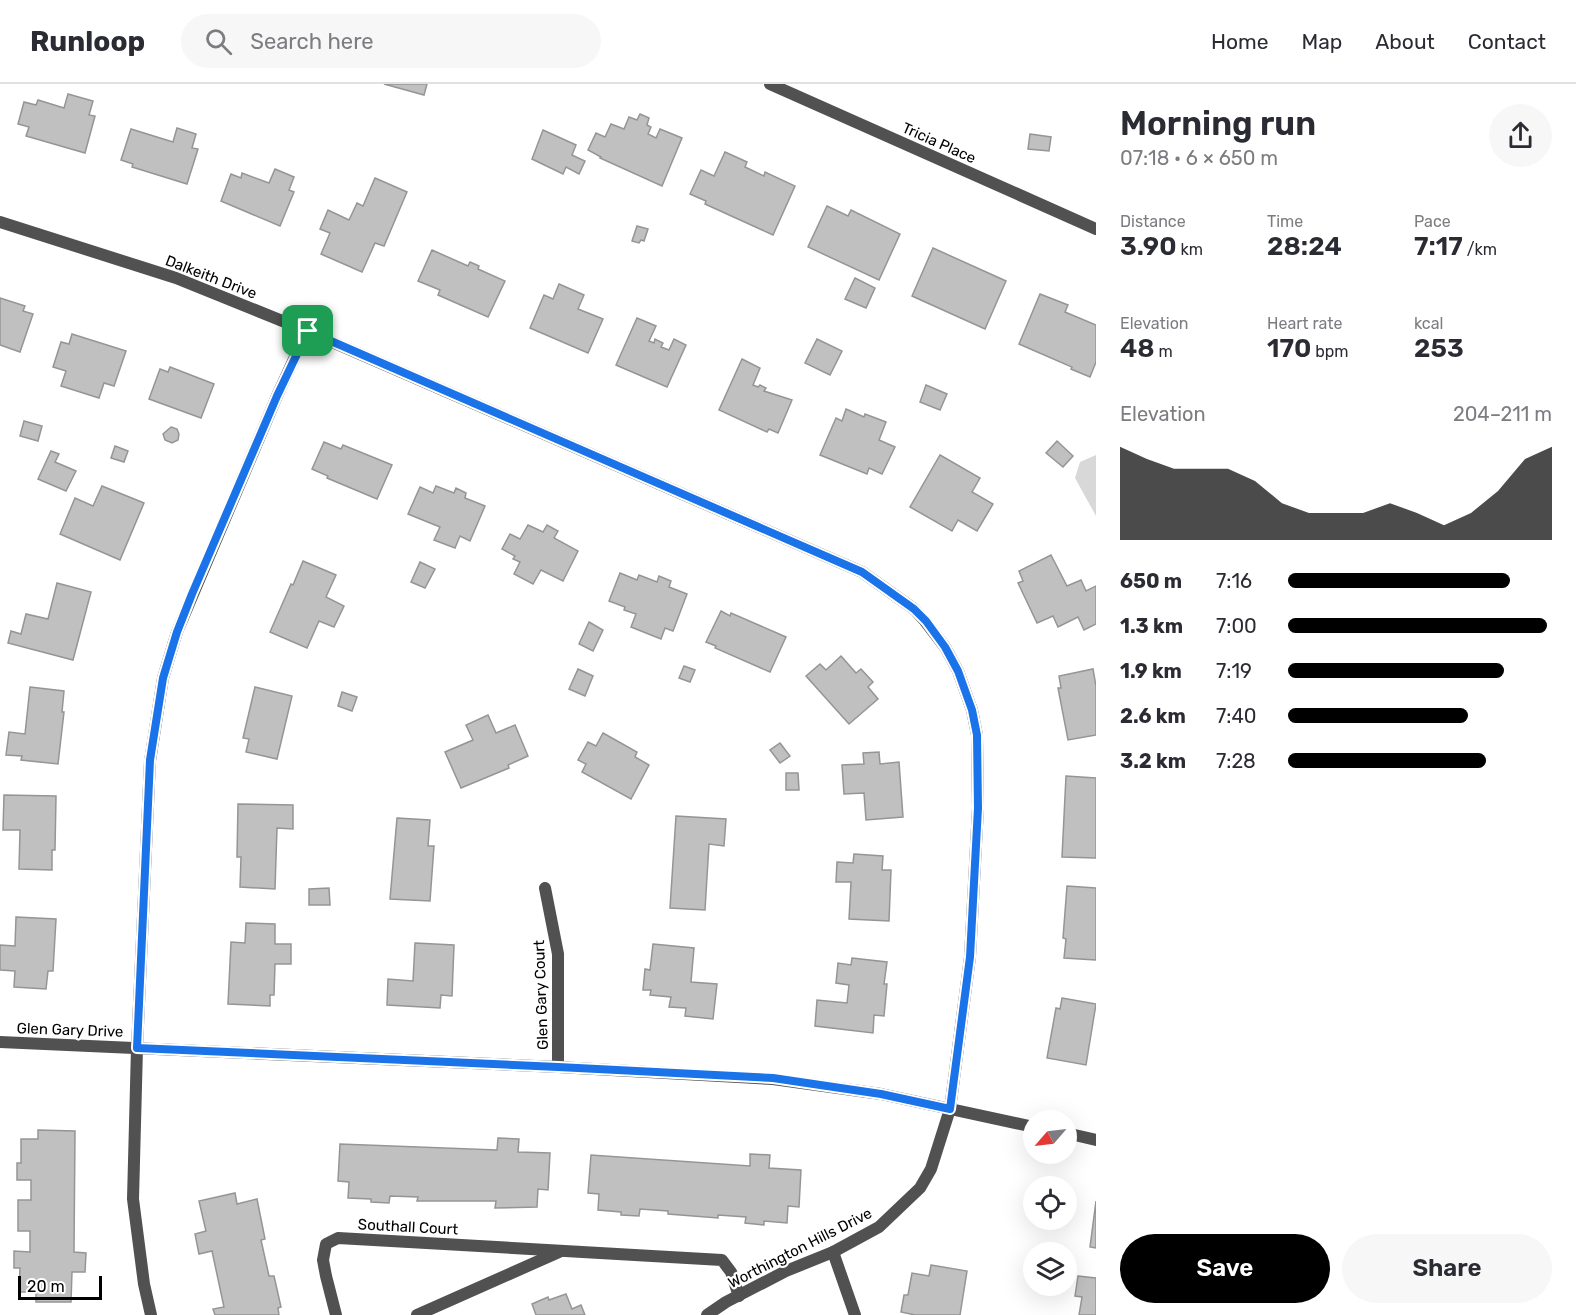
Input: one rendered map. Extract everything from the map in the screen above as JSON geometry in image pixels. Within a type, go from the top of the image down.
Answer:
[{"type":"street","name":"Tricia Place","points":[[770,84],[1096,230]]},
{"type":"street","name":"Dalkeith Drive","points":[[0,222],[176,278],[308,331],[862,572],[914,609],[945,647],[958,671],[972,710],[977,735],[978,808],[970,957],[950,1109]]},
{"type":"street","points":[[151,1315],[144,1284],[133,1199],[137,1048],[150,760],[163,678],[192,594],[277,396],[308,331]]},
{"type":"street","name":"Glen Gary Court","points":[[545,888],[558,954],[558,1067]]},
{"type":"street","name":"Glen Gary Drive","points":[[0,1042],[773,1078],[881,1094],[1023,1125]]},
{"type":"street","name":"Worthington Hills Drive","points":[[707,1315],[786,1271],[832,1252],[879,1227],[920,1188],[931,1168],[950,1109]]},
{"type":"street","points":[[1077,1136],[1096,1140]]},
{"type":"street","name":"Southall Court","points":[[336,1315],[323,1260],[326,1244],[338,1238],[722,1260],[731,1272],[739,1296]]},
{"type":"street","name":"Southall Court","points":[[417,1315],[562,1250]]},
{"type":"street","points":[[832,1252],[855,1315]]},
{"type":"shaded area","points":[[1096,455],[1096,516],[1075,478],[1080,462]]},
{"type":"building","points":[[384,84],[427,84],[424,95]]},
{"type":"building","points":[[68,94],[93,101],[89,115],[95,116],[85,153],[26,136],[29,127],[18,124],[24,102],[36,105],[38,100],[64,108]]},
{"type":"building","points":[[640,114],[649,118],[647,125],[651,127],[648,134],[656,138],[660,129],[682,138],[662,186],[600,158],[588,150],[596,133],[605,137],[611,124],[624,129],[629,117],[637,120]]},
{"type":"building","points":[[177,128],[196,134],[192,148],[198,149],[187,184],[132,167],[133,164],[121,160],[131,129],[173,142]]},
{"type":"building","points":[[543,130],[576,145],[572,155],[585,161],[579,174],[566,167],[563,174],[532,159]]},
{"type":"building","points":[[1030,134],[1051,137],[1049,151],[1028,149]]},
{"type":"building","points":[[725,152],[747,162],[745,167],[764,176],[765,172],[795,186],[773,235],[705,204],[706,201],[690,194],[701,170],[714,176]]},
{"type":"building","points":[[275,169],[294,177],[289,190],[294,192],[280,226],[221,201],[231,174],[241,178],[242,173],[269,183]]},
{"type":"building","points":[[375,178],[407,192],[384,246],[375,243],[362,272],[321,254],[330,233],[320,229],[328,210],[349,220],[357,203],[363,206]]},
{"type":"building","points":[[827,206],[848,216],[851,210],[900,234],[879,280],[808,247]]},
{"type":"building","points":[[637,226],[648,229],[644,241],[641,240],[639,243],[632,241]]},
{"type":"building","points":[[933,248],[1006,281],[985,329],[912,296]]},
{"type":"building","points":[[432,250],[468,266],[470,262],[479,266],[478,269],[505,281],[488,317],[438,295],[440,290],[418,281]]},
{"type":"building","points":[[855,278],[875,288],[866,308],[845,299]]},
{"type":"building","points":[[559,284],[584,295],[578,309],[603,319],[588,353],[530,328],[544,295],[553,299]]},
{"type":"building","points":[[1040,294],[1068,305],[1065,312],[1096,325],[1096,362],[1090,377],[1019,344]]},
{"type":"building","points":[[0,298],[25,306],[23,311],[33,314],[20,352],[0,345]]},
{"type":"building","points":[[637,318],[656,326],[649,341],[654,343],[655,339],[663,343],[661,347],[669,350],[674,339],[686,345],[667,387],[616,365]]},
{"type":"building","points":[[72,334],[126,351],[114,386],[104,383],[99,398],[61,386],[66,371],[53,367],[61,342],[69,344]]},
{"type":"building","points":[[817,339],[842,351],[830,375],[805,363]]},
{"type":"building","points":[[742,359],[760,368],[753,385],[758,387],[760,385],[766,388],[764,391],[792,400],[778,433],[769,429],[767,432],[719,410]]},
{"type":"building","points":[[170,367],[214,384],[201,418],[149,399],[160,369],[168,372]]},
{"type":"building","points":[[926,385],[947,394],[940,410],[920,402]]},
{"type":"building","points":[[846,409],[864,417],[865,414],[886,422],[879,440],[895,447],[882,474],[869,468],[867,474],[820,455],[836,418],[842,421]]},
{"type":"building","points":[[24,421],[42,426],[38,441],[20,436]]},
{"type":"building","points":[[171,427],[177,429],[179,434],[178,440],[172,443],[165,440],[163,434]]},
{"type":"building","points":[[1057,441],[1073,456],[1063,467],[1046,453]]},
{"type":"building","points":[[324,442],[341,449],[343,445],[392,465],[377,499],[327,478],[328,476],[312,469]]},
{"type":"building","points":[[115,446],[128,451],[124,462],[111,458]]},
{"type":"building","points":[[51,451],[59,454],[55,462],[76,471],[66,491],[38,479]]},
{"type":"building","points":[[940,455],[980,478],[972,492],[993,504],[977,531],[958,520],[952,531],[910,507]]},
{"type":"building","points":[[102,486],[144,503],[120,560],[60,534],[75,498],[93,506]]},
{"type":"building","points":[[436,486],[454,493],[456,488],[466,493],[465,498],[485,506],[470,541],[460,536],[455,548],[434,540],[440,527],[408,514],[420,487],[433,493]]},
{"type":"building","points":[[528,525],[543,532],[547,525],[558,531],[554,538],[578,551],[563,581],[541,570],[533,584],[514,574],[520,562],[513,559],[515,556],[502,549],[510,534],[520,539]]},
{"type":"building","points":[[1051,555],[1067,586],[1081,580],[1086,591],[1096,586],[1096,624],[1084,630],[1078,617],[1058,627],[1053,616],[1037,623],[1018,583],[1023,581],[1019,571]]},
{"type":"building","points":[[303,561],[336,575],[326,597],[344,606],[334,627],[319,621],[307,648],[270,632]]},
{"type":"building","points":[[420,562],[435,569],[425,588],[411,582]]},
{"type":"building","points":[[620,573],[637,580],[639,575],[657,582],[659,576],[671,581],[669,587],[687,594],[673,631],[665,628],[661,639],[631,627],[636,614],[609,601]]},
{"type":"building","points":[[57,583],[91,592],[73,660],[8,643],[11,631],[21,634],[26,614],[48,619]]},
{"type":"building","points":[[721,611],[730,616],[731,613],[786,637],[770,672],[706,642]]},
{"type":"building","points":[[589,622],[603,630],[593,651],[579,644]]},
{"type":"building","points":[[841,656],[856,673],[861,669],[873,682],[868,687],[878,699],[849,724],[806,676],[820,664],[826,670]]},
{"type":"building","points":[[684,666],[695,670],[690,682],[679,678]]},
{"type":"building","points":[[578,669],[593,676],[585,696],[569,689]]},
{"type":"building","points":[[1093,669],[1096,686],[1096,735],[1068,740],[1058,688],[1061,688],[1059,676]]},
{"type":"building","points":[[30,687],[64,691],[58,764],[21,760],[22,756],[6,755],[9,732],[25,734]]},
{"type":"building","points":[[255,687],[292,696],[277,759],[246,752],[249,739],[243,738]]},
{"type":"building","points":[[342,692],[357,697],[352,711],[338,706]]},
{"type":"building","points":[[488,715],[496,733],[515,725],[528,756],[508,765],[509,768],[461,788],[445,752],[473,740],[466,725]]},
{"type":"building","points":[[603,733],[637,752],[635,757],[649,765],[631,799],[582,772],[586,764],[578,760],[588,742],[596,746]]},
{"type":"building","points":[[780,743],[790,756],[780,763],[770,750]]},
{"type":"building","points":[[879,752],[880,764],[899,762],[903,817],[866,820],[864,793],[844,794],[842,765],[864,764],[863,753]]},
{"type":"building","points":[[786,773],[798,773],[799,790],[786,790]]},
{"type":"building","points":[[1066,776],[1096,778],[1096,858],[1062,857]]},
{"type":"building","points":[[4,795],[56,796],[55,850],[52,850],[52,870],[19,869],[20,830],[3,830]]},
{"type":"building","points":[[238,804],[293,805],[293,829],[277,828],[275,889],[240,887],[241,857],[237,857]]},
{"type":"building","points":[[676,816],[726,819],[724,846],[709,844],[705,910],[670,908]]},
{"type":"building","points":[[397,818],[430,820],[428,846],[434,846],[430,901],[390,899]]},
{"type":"building","points":[[854,854],[883,856],[882,870],[891,870],[889,921],[849,919],[851,882],[836,882],[837,862],[853,863]]},
{"type":"building","points":[[1067,886],[1096,888],[1096,960],[1064,958],[1066,939],[1063,938]]},
{"type":"building","points":[[329,888],[330,905],[309,905],[309,889]]},
{"type":"building","points":[[16,917],[56,919],[53,971],[48,971],[46,989],[14,987],[15,971],[0,970],[0,945],[15,946]]},
{"type":"building","points":[[246,923],[275,924],[275,944],[291,944],[291,964],[275,964],[274,995],[270,995],[270,1006],[228,1004],[231,942],[245,943]]},
{"type":"building","points":[[415,943],[454,945],[452,996],[441,995],[440,1008],[387,1005],[388,979],[413,981]]},
{"type":"building","points":[[653,944],[694,948],[691,982],[717,984],[713,1019],[685,1016],[686,1008],[669,1007],[671,997],[650,995],[651,990],[643,990],[645,969],[650,970]]},
{"type":"building","points":[[852,958],[887,962],[884,1016],[874,1015],[873,1033],[815,1026],[817,1000],[847,1003],[849,985],[836,983],[838,963],[851,965]]},
{"type":"building","points":[[1062,998],[1096,1004],[1086,1065],[1047,1058],[1056,1008],[1060,1009]]},
{"type":"building","points":[[38,1130],[75,1131],[74,1252],[86,1253],[85,1272],[72,1272],[71,1302],[36,1302],[36,1292],[19,1292],[20,1268],[14,1268],[14,1251],[30,1252],[30,1231],[18,1231],[18,1200],[31,1200],[31,1180],[17,1180],[17,1163],[21,1163],[21,1139],[38,1139]]},
{"type":"building","points":[[498,1138],[519,1139],[518,1152],[550,1153],[548,1190],[538,1189],[537,1207],[495,1208],[496,1201],[417,1201],[418,1197],[390,1196],[389,1203],[371,1202],[371,1199],[348,1198],[349,1182],[338,1181],[340,1144],[497,1150]]},
{"type":"building","points":[[750,1154],[770,1155],[769,1168],[801,1170],[799,1207],[788,1206],[787,1223],[764,1221],[764,1225],[745,1223],[746,1217],[718,1215],[718,1218],[640,1209],[639,1216],[621,1215],[621,1212],[598,1210],[599,1194],[588,1193],[591,1155],[750,1166]]},
{"type":"building","points":[[235,1193],[237,1204],[257,1199],[265,1239],[261,1240],[269,1276],[274,1276],[281,1307],[278,1308],[279,1315],[215,1315],[213,1309],[224,1307],[212,1251],[199,1254],[195,1234],[206,1231],[199,1201]]},
{"type":"building","points":[[1096,1201],[1096,1248],[1090,1247]]},
{"type":"building","points":[[931,1265],[967,1271],[960,1315],[915,1315],[901,1312],[904,1295],[908,1295],[912,1273],[929,1276]]},
{"type":"building","points":[[1078,1276],[1096,1278],[1096,1315],[1079,1315],[1082,1297],[1075,1296],[1077,1296]]},
{"type":"building","points":[[566,1294],[572,1309],[581,1305],[585,1315],[536,1315],[532,1304],[548,1297],[549,1300]]},
{"type":"route","points":[[308,331],[862,572],[914,609],[926,621],[945,647],[958,671],[972,710],[977,735],[978,808],[970,957],[950,1109],[881,1094],[773,1078],[137,1048],[150,760],[163,678],[192,594],[277,396],[308,331]]}]
